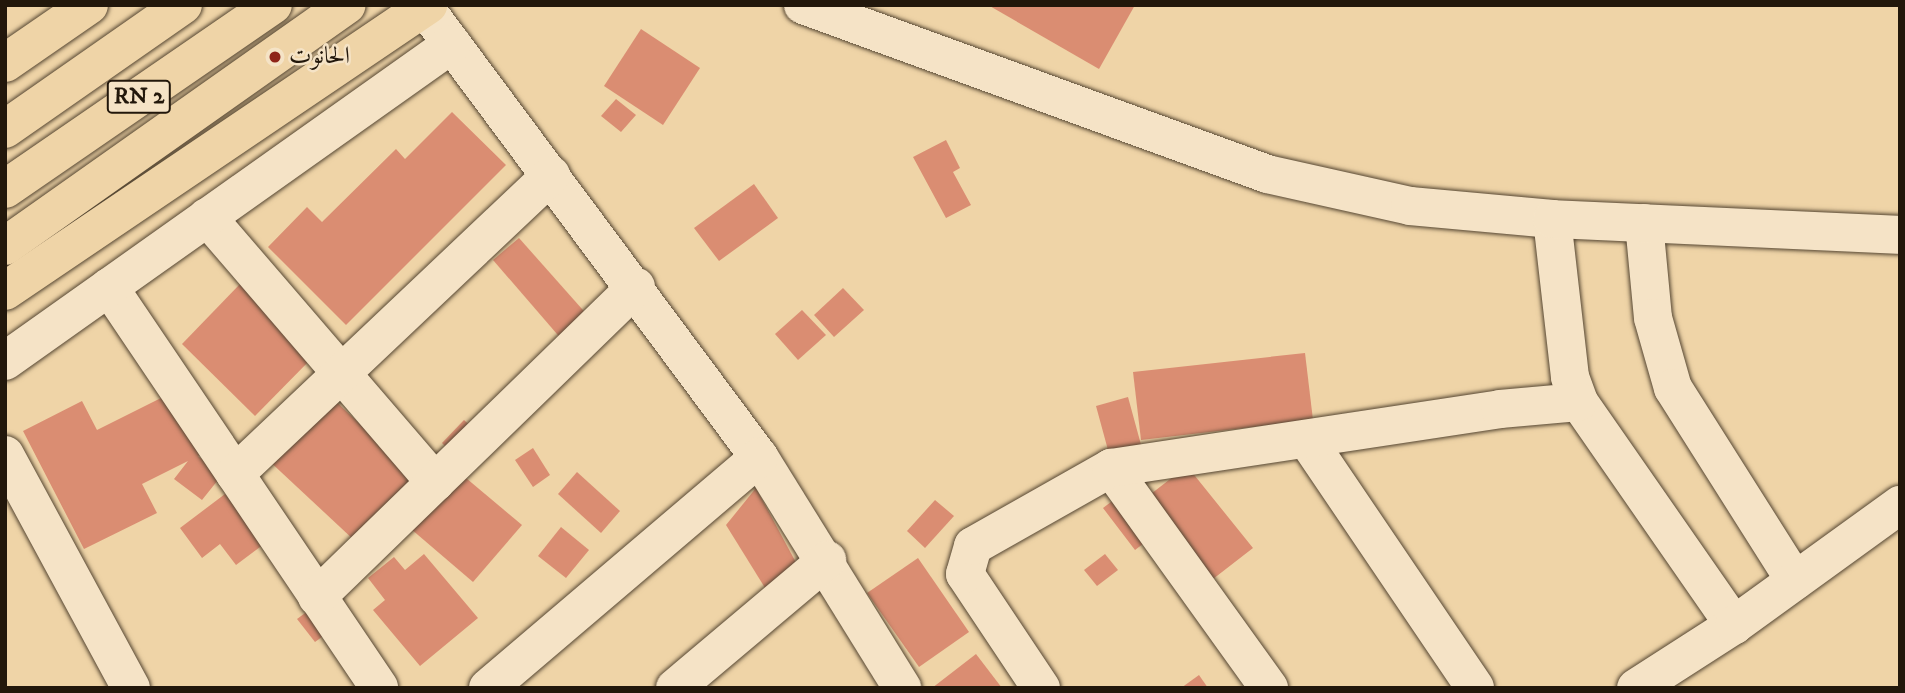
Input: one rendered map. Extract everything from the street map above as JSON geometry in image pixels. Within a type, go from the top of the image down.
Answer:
[{"type":"highway","points":[[5,63],[89,5]]},
{"type":"highway","name":"RN 2","points":[[5,129],[183,5]]},
{"type":"highway","name":"RN 2","points":[[5,189],[273,5]]},
{"type":"highway","points":[[5,246],[347,5]]},
{"type":"highway","points":[[5,291],[426,6]]},
{"type":"street","points":[[803,5],[1267,174],[1410,206],[1552,219],[1900,235]]},
{"type":"street","points":[[426,6],[759,457],[827,560],[902,688]]},
{"type":"street","points":[[5,360],[452,44]]},
{"type":"street","points":[[235,474],[551,175]]},
{"type":"street","points":[[207,217],[435,482]]},
{"type":"street","points":[[1552,219],[1570,377],[1579,402],[1734,625]]},
{"type":"street","points":[[1644,223],[1653,318],[1673,388],[1795,581]]},
{"type":"street","points":[[109,287],[379,688]]},
{"type":"street","points":[[317,597],[636,287]]},
{"type":"street","points":[[1041,688],[965,574],[973,546],[1111,468],[1308,441],[1500,409],[1579,402]]},
{"type":"street","points":[[1308,441],[1475,688]]},
{"type":"street","points":[[5,455],[131,688]]},
{"type":"street","points":[[488,688],[759,457]]},
{"type":"street","points":[[1111,468],[1269,688]]},
{"type":"street","points":[[1636,688],[1734,625],[1900,505]]},
{"type":"street","points":[[675,688],[827,560]]},
{"type":"building","points":[[988,5],[1135,5],[1099,69]]},
{"type":"building","points":[[641,29],[700,68],[663,125],[604,86]]},
{"type":"building","points":[[616,99],[636,115],[621,132],[601,116]]},
{"type":"building","points":[[452,112],[506,165],[346,325],[268,247],[307,207],[322,222],[396,149],[405,159]]},
{"type":"building","points":[[946,140],[960,168],[953,172],[971,205],[946,218],[913,157]]},
{"type":"building","points":[[754,184],[778,218],[719,261],[694,228]]},
{"type":"building","points":[[519,238],[590,318],[563,341],[493,260]]},
{"type":"building","points":[[240,284],[314,356],[255,416],[182,344]]},
{"type":"building","points":[[843,288],[864,310],[834,337],[814,315]]},
{"type":"building","points":[[802,310],[826,335],[798,360],[775,334]]},
{"type":"building","points":[[1305,353],[1313,420],[1141,440],[1133,372]]},
{"type":"building","points":[[173,392],[204,453],[198,456],[222,475],[202,500],[174,479],[188,461],[142,484],[157,513],[84,549],[23,431],[82,401],[97,430]]},
{"type":"building","points":[[327,393],[415,476],[355,541],[266,458]]},
{"type":"building","points":[[1128,397],[1143,452],[1111,461],[1096,406]]},
{"type":"building","points":[[464,420],[476,431],[453,454],[442,443]]},
{"type":"building","points":[[533,448],[550,475],[533,487],[515,460]]},
{"type":"building","points":[[1187,466],[1253,548],[1213,579],[1168,525],[1135,550],[1103,508],[1136,483],[1147,497]]},
{"type":"building","points":[[577,472],[620,511],[601,533],[558,494]]},
{"type":"building","points":[[460,473],[522,525],[473,582],[411,529]]},
{"type":"building","points":[[756,488],[800,570],[770,596],[726,525]]},
{"type":"building","points":[[225,494],[264,544],[236,565],[220,544],[202,558],[180,528]]},
{"type":"building","points":[[935,500],[954,516],[925,548],[907,531]]},
{"type":"building","points":[[561,527],[589,550],[566,578],[538,556]]},
{"type":"building","points":[[424,554],[478,618],[420,666],[373,610],[385,600],[368,578],[394,557],[405,570]]},
{"type":"building","points":[[1105,554],[1118,570],[1097,586],[1084,570]]},
{"type":"building","points":[[918,558],[969,632],[919,667],[867,593]]},
{"type":"building","points":[[312,608],[330,631],[315,642],[297,619]]},
{"type":"building","points":[[976,654],[1002,688],[932,688]]},
{"type":"building","points":[[1199,675],[1208,688],[1181,688]]},
{"type":"place","name":"الحانوت","points":[[275,57]]}]
